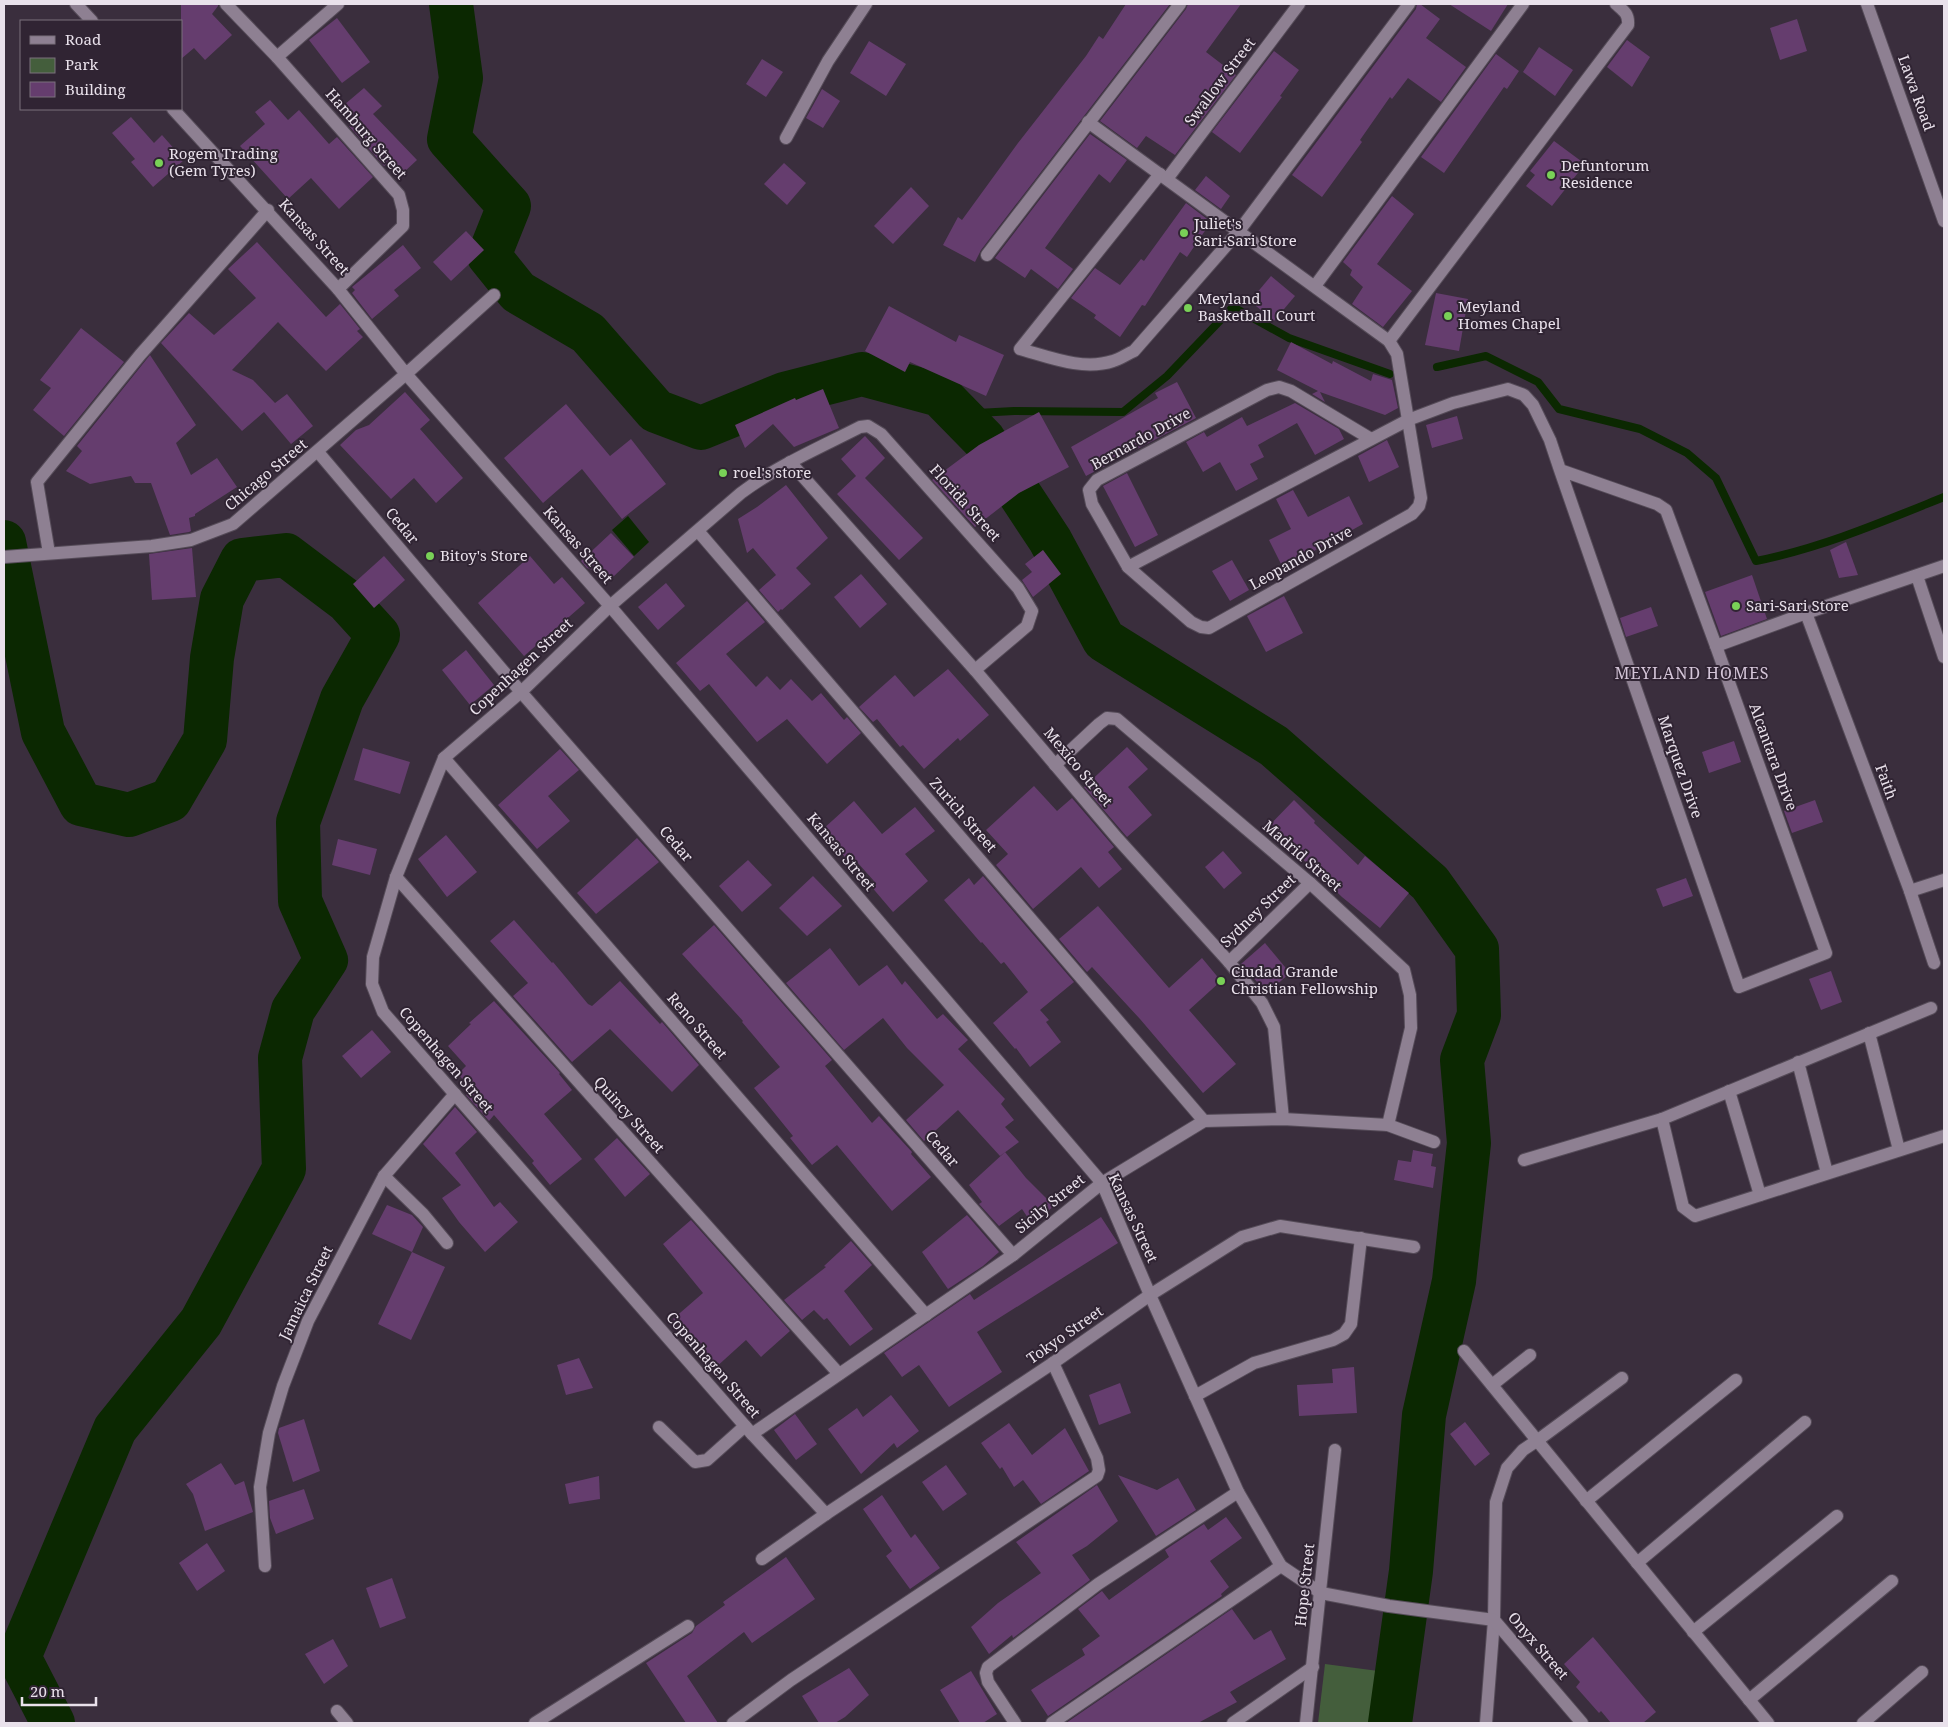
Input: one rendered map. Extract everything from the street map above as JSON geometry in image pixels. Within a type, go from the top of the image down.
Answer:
[{"type":"street","points":[[78,4],[91,20]]},
{"type":"street","name":"Hamburg Street","points":[[226,4],[277,57],[399,195],[403,210],[403,226],[338,289]]},
{"type":"street","points":[[277,57],[338,4]]},
{"type":"street","points":[[786,138],[828,61],[866,4]]},
{"type":"street","points":[[987,255],[1180,4]]},
{"type":"street","name":"Swallow Street","points":[[1239,231],[1134,351],[1112,362],[1086,365],[1062,361],[1020,349],[1164,177],[1299,4]]},
{"type":"street","points":[[1239,231],[1409,4]]},
{"type":"street","points":[[1315,286],[1523,4]]},
{"type":"street","points":[[1088,122],[1389,341],[1628,25],[1626,13],[1616,4]]},
{"type":"street","name":"Lawa Road","points":[[1867,4],[1944,222]]},
{"type":"street","name":"Kansas Street","points":[[175,110],[338,289],[406,374],[610,606],[1102,1183],[1238,1492],[1280,1566],[1321,1593],[1426,1612]]},
{"type":"street","points":[[49,552],[37,482],[140,355],[268,210]]},
{"type":"street","name":"Chicago Street","points":[[4,557],[49,552],[152,546],[191,540],[232,524],[318,452],[494,295]]},
{"type":"street","name":"Leopando Drive","points":[[1128,567],[1191,622],[1201,628],[1209,628],[1412,514],[1419,506],[1421,498],[1397,354],[1389,341]]},
{"type":"street","name":"Bernardo Drive","points":[[1128,567],[1092,504],[1089,490],[1097,480],[1225,412],[1267,390],[1280,387],[1291,391],[1371,439]]},
{"type":"street","points":[[1128,567],[1408,420],[1453,403],[1508,389],[1524,395],[1534,405],[1550,440],[1560,470]]},
{"type":"street","name":"Florida Street","points":[[790,462],[860,427],[868,426],[888,441],[1018,588],[1032,611],[1027,626],[975,670]]},
{"type":"street","name":"Cedar","points":[[318,452],[521,692],[1013,1255]]},
{"type":"street","name":"Copenhagen Street","points":[[790,462],[759,480],[610,606],[521,692],[444,758],[396,877],[373,957],[372,984],[383,1012],[749,1430],[826,1514]]},
{"type":"street","name":"Mexico Street","points":[[790,462],[975,670],[1117,838],[1229,962],[1262,1003],[1274,1027],[1283,1119]]},
{"type":"street","name":"Alcantara Drive","points":[[1560,470],[1658,504],[1666,510],[1826,953]]},
{"type":"street","name":"Marquez Drive","points":[[1560,470],[1739,987],[1826,953]]},
{"type":"street","name":"Zurich Street","points":[[698,531],[1204,1121]]},
{"type":"street","points":[[1716,646],[1944,566]]},
{"type":"street","points":[[1916,576],[1944,657]]},
{"type":"street","name":"Faith","points":[[1806,613],[1910,891],[1934,963]]},
{"type":"street","name":"Madrid Street","points":[[1055,765],[1107,718],[1117,719],[1310,883],[1404,970],[1410,995],[1411,1028],[1388,1125]]},
{"type":"street","name":"Reno Street","points":[[444,758],[926,1315]]},
{"type":"street","name":"Quincy Street","points":[[396,877],[839,1374]]},
{"type":"street","points":[[1910,891],[1944,880]]},
{"type":"street","name":"Sydney Street","points":[[1229,962],[1310,883]]},
{"type":"street","points":[[1524,1160],[1662,1119],[1930,1008]]},
{"type":"street","points":[[1869,1033],[1899,1150]]},
{"type":"street","points":[[1798,1062],[1827,1173]]},
{"type":"street","points":[[1729,1091],[1760,1194]]},
{"type":"street","name":"Jamaica Street","points":[[264,1566],[260,1487],[269,1433],[283,1386],[308,1321],[384,1176],[455,1094]]},
{"type":"street","name":"Sicily Street","points":[[659,1427],[695,1462],[707,1460],[749,1430],[839,1374],[1013,1255],[1102,1183],[1204,1121],[1283,1119],[1388,1125],[1434,1142]]},
{"type":"street","points":[[1662,1119],[1683,1207],[1695,1216],[1944,1136]]},
{"type":"street","points":[[384,1176],[423,1214],[447,1243]]},
{"type":"street","name":"Tokyo Street","points":[[762,1559],[826,1514],[1053,1363],[1150,1295],[1242,1237],[1280,1226],[1414,1247]]},
{"type":"street","points":[[1195,1396],[1254,1363],[1333,1340],[1344,1334],[1351,1324],[1361,1238]]},
{"type":"street","points":[[1464,1352],[1768,1723]]},
{"type":"street","points":[[1492,1385],[1530,1354]]},
{"type":"street","points":[[733,1723],[799,1674],[1097,1476],[1099,1470],[1097,1458],[1053,1363]]},
{"type":"street","points":[[1486,1723],[1494,1620],[1496,1502],[1507,1468],[1523,1450],[1622,1378]]},
{"type":"street","points":[[1586,1501],[1736,1380]]},
{"type":"street","points":[[1637,1563],[1805,1422]]},
{"type":"street","name":"Hope Street","points":[[1306,1723],[1335,1450]]},
{"type":"street","points":[[1014,1723],[988,1682],[986,1673],[988,1667],[1098,1584],[1238,1492]]},
{"type":"street","points":[[1693,1632],[1837,1516]]},
{"type":"street","points":[[1052,1723],[1280,1566]]},
{"type":"street","points":[[1749,1700],[1892,1582]]},
{"type":"street","name":"Onyx Street","points":[[1426,1612],[1494,1620],[1582,1723]]},
{"type":"street","points":[[535,1723],[688,1626]]},
{"type":"street","points":[[1233,1723],[1313,1667]]},
{"type":"street","points":[[1862,1723],[1922,1672]]},
{"type":"street","points":[[337,1711],[347,1723]]},
{"type":"green space","points":[[1325,1664],[1386,1672],[1380,1723],[1318,1723]]},
{"type":"shaded area","points":[[628,516],[649,542],[634,556],[612,530]]},
{"type":"building","points":[[181,4],[218,4],[212,14],[232,35],[205,60],[194,48],[182,58]]},
{"type":"building","points":[[1126,4],[1170,4],[981,250],[975,262],[943,245],[958,217],[962,220],[1018,143],[1086,56],[1099,36],[1103,39]]},
{"type":"building","points":[[1188,4],[1241,4],[1206,52],[1236,75],[1175,155],[1146,136],[1137,148],[1100,121]]},
{"type":"building","points":[[1417,4],[1420,4],[1440,19],[1426,38],[1466,67],[1441,102],[1408,78],[1392,99],[1390,97],[1360,140],[1362,142],[1322,197],[1292,175],[1416,9]]},
{"type":"building","points":[[1449,4],[1508,4],[1491,31]]},
{"type":"building","points":[[337,18],[370,62],[342,83],[309,40]]},
{"type":"building","points":[[1797,19],[1807,51],[1780,60],[1770,28]]},
{"type":"building","points":[[1627,40],[1650,57],[1632,87],[1607,67]]},
{"type":"building","points":[[869,41],[906,64],[886,96],[850,73]]},
{"type":"building","points":[[1539,47],[1573,70],[1555,96],[1523,72]]},
{"type":"building","points":[[1274,51],[1299,70],[1280,96],[1282,97],[1240,153],[1212,132]]},
{"type":"building","points":[[1496,54],[1519,71],[1507,89],[1504,87],[1444,173],[1421,157]]},
{"type":"building","points":[[762,59],[783,72],[766,97],[746,84]]},
{"type":"building","points":[[364,88],[382,106],[373,114],[417,160],[403,173],[391,160],[384,166],[349,126],[355,119],[344,105]]},
{"type":"building","points":[[822,89],[840,101],[823,128],[806,118]]},
{"type":"building","points":[[270,100],[288,120],[299,110],[329,144],[337,137],[373,177],[339,209],[311,178],[288,199],[240,146],[265,124],[255,112]]},
{"type":"building","points":[[131,117],[154,143],[162,135],[184,160],[153,187],[131,162],[135,159],[112,133]]},
{"type":"building","points":[[1090,134],[1127,160],[1110,183],[1099,174],[1045,248],[1073,269],[1058,289],[1031,269],[1025,278],[995,258]]},
{"type":"building","points":[[1554,141],[1581,161],[1581,169],[1552,206],[1526,186],[1535,175],[1530,171]]},
{"type":"building","points":[[784,163],[806,183],[787,205],[764,184]]},
{"type":"building","points":[[1206,176],[1230,196],[1221,209],[1195,190]]},
{"type":"building","points":[[911,187],[929,206],[893,244],[874,226]]},
{"type":"building","points":[[1392,196],[1414,214],[1377,264],[1412,291],[1383,327],[1352,304],[1363,287],[1350,275],[1352,270],[1343,262]]},
{"type":"building","points":[[1186,203],[1211,222],[1187,257],[1180,252],[1145,306],[1142,305],[1120,337],[1094,318],[1096,315],[1071,298],[1095,268],[1120,285],[1141,259],[1144,261]]},
{"type":"building","points":[[466,231],[484,250],[451,281],[433,262]]},
{"type":"building","points":[[257,242],[326,317],[340,304],[360,329],[357,331],[363,337],[326,371],[278,322],[232,370],[253,380],[275,403],[287,394],[313,426],[291,444],[264,412],[242,431],[161,343],[189,313],[214,335],[256,298],[228,269]]},
{"type":"building","points":[[403,245],[421,268],[394,290],[399,296],[372,319],[352,293],[355,290],[352,287]]},
{"type":"building","points":[[1271,276],[1295,296],[1274,321],[1250,301]]},
{"type":"building","name":"Meyland Homes Chapel","points":[[1436,293],[1468,299],[1459,351],[1425,345]]},
{"type":"building","points":[[889,306],[956,342],[959,335],[1004,355],[986,396],[910,362],[905,372],[865,351]]},
{"type":"building","points":[[81,328],[124,362],[64,436],[33,410],[51,388],[40,380]]},
{"type":"building","points":[[1291,342],[1332,364],[1333,361],[1371,381],[1373,374],[1392,380],[1398,408],[1385,415],[1320,392],[1325,402],[1312,394],[1318,391],[1277,370]]},
{"type":"building","points":[[150,355],[196,425],[176,443],[191,475],[217,458],[237,487],[195,514],[195,516],[189,518],[191,531],[189,532],[170,535],[151,483],[135,483],[131,476],[90,484],[66,471],[82,451],[77,446]]},
{"type":"building","points":[[1177,382],[1196,418],[1086,476],[1071,447],[1158,398],[1155,393]]},
{"type":"building","points":[[823,389],[839,428],[794,447],[773,424],[745,448],[735,425],[795,398],[796,400]]},
{"type":"building","points":[[405,392],[430,420],[420,429],[463,478],[436,503],[414,478],[391,499],[340,445],[356,430],[369,425]]},
{"type":"building","points":[[1295,403],[1339,429],[1344,439],[1315,455],[1297,423],[1258,445],[1264,457],[1250,464],[1258,479],[1236,491],[1220,462],[1203,472],[1186,442],[1204,432],[1207,437],[1242,417],[1247,426]]},
{"type":"building","points":[[566,404],[610,456],[631,439],[666,484],[622,519],[582,469],[543,503],[504,458]]},
{"type":"building","points":[[1039,412],[1069,467],[1019,493],[975,527],[932,480],[979,445]]},
{"type":"building","points":[[1457,416],[1463,439],[1432,448],[1426,425]]},
{"type":"building","points":[[865,436],[885,458],[865,478],[923,538],[899,560],[837,494],[856,476],[841,459]]},
{"type":"building","points":[[1387,440],[1399,467],[1369,482],[1358,456]]},
{"type":"building","points":[[1127,473],[1158,535],[1135,547],[1103,486]]},
{"type":"building","points":[[786,485],[828,538],[796,568],[811,584],[778,612],[759,590],[776,575],[753,548],[747,553],[738,519]]},
{"type":"building","points":[[1293,490],[1308,517],[1349,496],[1363,524],[1283,568],[1269,540],[1291,529],[1276,499]]},
{"type":"building","points":[[611,533],[634,557],[613,577],[587,568],[581,561]]},
{"type":"building","points":[[1846,542],[1858,575],[1839,578],[1830,550]]},
{"type":"building","points":[[192,548],[196,597],[152,600],[149,554]]},
{"type":"building","points":[[1043,550],[1061,574],[1033,597],[1022,580],[1032,572],[1025,564]]},
{"type":"building","points":[[384,556],[405,580],[374,608],[353,584]]},
{"type":"building","points":[[530,556],[554,584],[562,577],[585,603],[524,656],[478,603]]},
{"type":"building","points":[[1232,560],[1249,590],[1230,601],[1212,571]]},
{"type":"building","points":[[861,574],[887,604],[860,628],[834,597]]},
{"type":"building","name":"Sari-Sari Store","points":[[1752,575],[1767,619],[1721,636],[1705,592]]},
{"type":"building","points":[[666,583],[685,606],[658,630],[638,607]]},
{"type":"building","points":[[1284,596],[1303,633],[1266,652],[1247,616]]},
{"type":"building","points":[[747,601],[765,622],[726,654],[756,687],[767,676],[780,690],[791,679],[812,701],[821,693],[844,720],[847,717],[861,733],[827,764],[787,719],[757,742],[709,684],[700,691],[676,663]]},
{"type":"building","points":[[1651,607],[1658,626],[1626,637],[1620,618]]},
{"type":"building","points":[[466,650],[494,685],[470,705],[442,670]]},
{"type":"building","points":[[948,669],[989,715],[960,741],[958,738],[924,769],[903,745],[900,747],[877,719],[873,722],[859,707],[895,675],[914,697]]},
{"type":"building","points":[[1734,741],[1741,762],[1709,773],[1702,752]]},
{"type":"building","points":[[1127,747],[1148,769],[1128,787],[1152,815],[1127,837],[1084,787]]},
{"type":"building","points":[[363,748],[410,762],[400,794],[354,780]]},
{"type":"building","points":[[560,749],[579,770],[548,796],[570,821],[537,849],[498,805]]},
{"type":"building","points":[[1034,786],[1057,811],[1072,798],[1114,847],[1108,852],[1122,869],[1099,888],[1081,867],[1033,909],[996,865],[1008,854],[986,830]]},
{"type":"building","points":[[1294,800],[1315,821],[1314,823],[1358,865],[1365,856],[1409,893],[1380,928],[1342,897],[1290,847],[1287,850],[1266,829]]},
{"type":"building","points":[[1815,800],[1823,822],[1792,833],[1784,811]]},
{"type":"building","points":[[854,801],[882,834],[915,807],[935,831],[905,854],[928,881],[893,912],[870,885],[874,881],[849,853],[845,857],[822,830]]},
{"type":"building","points":[[446,835],[477,872],[447,897],[418,859]]},
{"type":"building","points":[[637,838],[659,862],[596,914],[577,893]]},
{"type":"building","points":[[338,839],[377,849],[370,875],[332,865]]},
{"type":"building","points":[[1223,851],[1242,873],[1224,889],[1205,867]]},
{"type":"building","points":[[748,860],[772,885],[742,912],[719,886]]},
{"type":"building","points":[[813,876],[842,906],[807,936],[779,908]]},
{"type":"building","points":[[983,876],[1074,982],[1040,1010],[1049,1020],[1046,1022],[1061,1042],[1030,1067],[1016,1048],[993,1023],[1028,992],[1004,962],[1001,964],[944,900],[969,878],[974,885]]},
{"type":"building","points":[[1686,878],[1693,896],[1663,907],[1656,889]]},
{"type":"building","points":[[1098,906],[1169,988],[1202,958],[1221,981],[1189,1010],[1236,1064],[1203,1093],[1140,1019],[1092,967],[1087,972],[1059,939]]},
{"type":"building","points":[[514,920],[553,962],[588,1004],[592,1006],[620,981],[660,1024],[662,1022],[699,1065],[672,1092],[610,1029],[572,1062],[513,996],[528,983],[490,941]]},
{"type":"building","points":[[714,925],[832,1060],[825,1066],[872,1123],[879,1116],[912,1152],[911,1154],[931,1177],[892,1211],[837,1145],[812,1165],[790,1138],[793,1136],[754,1088],[780,1067],[743,1021],[682,954]]},
{"type":"building","points":[[1265,943],[1290,973],[1267,993],[1241,964]]},
{"type":"building","points":[[830,948],[859,986],[887,965],[902,985],[905,981],[937,1019],[943,1014],[968,1040],[958,1049],[1005,1099],[1001,1104],[1014,1120],[1005,1127],[1019,1142],[1000,1156],[958,1110],[924,1141],[906,1120],[944,1085],[907,1048],[883,1018],[844,1050],[786,983]]},
{"type":"building","points":[[1831,971],[1842,1002],[1821,1010],[1809,979]]},
{"type":"building","points":[[494,1001],[560,1073],[572,1090],[544,1114],[582,1159],[550,1185],[532,1163],[534,1161],[494,1115],[489,1121],[466,1095],[472,1090],[458,1074],[466,1066],[448,1046],[471,1024],[469,1023]]},
{"type":"building","points":[[372,1030],[391,1052],[361,1078],[342,1056]]},
{"type":"building","points":[[455,1107],[477,1132],[455,1153],[494,1207],[500,1202],[518,1222],[485,1252],[459,1222],[442,1198],[461,1185],[423,1144]]},
{"type":"building","points":[[617,1138],[650,1174],[625,1197],[594,1159]]},
{"type":"building","points":[[1413,1150],[1433,1154],[1431,1166],[1436,1167],[1433,1188],[1394,1180],[1398,1160],[1411,1162]]},
{"type":"building","points":[[1005,1152],[1026,1178],[1054,1206],[1032,1224],[1022,1209],[999,1226],[979,1204],[982,1202],[969,1185]]},
{"type":"building","points":[[387,1205],[412,1215],[423,1227],[412,1252],[372,1234]]},
{"type":"building","points":[[967,1215],[999,1252],[983,1266],[948,1289],[922,1252]]},
{"type":"building","points":[[1101,1217],[1118,1243],[977,1332],[1002,1372],[949,1407],[919,1365],[902,1377],[884,1353],[970,1294],[974,1300]]},
{"type":"building","points":[[691,1220],[790,1331],[761,1357],[746,1340],[714,1369],[689,1343],[692,1341],[673,1319],[703,1293],[663,1244]]},
{"type":"building","points":[[851,1241],[872,1265],[844,1291],[873,1329],[850,1346],[827,1318],[824,1320],[814,1310],[802,1320],[784,1300],[826,1267],[824,1266]]},
{"type":"building","points":[[412,1252],[445,1267],[411,1340],[378,1324]]},
{"type":"building","points":[[579,1358],[593,1388],[566,1395],[557,1365]]},
{"type":"building","points":[[1354,1367],[1357,1413],[1299,1416],[1297,1385],[1333,1383],[1332,1369]]},
{"type":"building","points":[[1120,1383],[1131,1413],[1099,1425],[1089,1395]]},
{"type":"building","points":[[891,1395],[919,1431],[897,1448],[894,1443],[861,1474],[828,1429],[857,1408],[863,1417]]},
{"type":"building","points":[[795,1414],[817,1444],[796,1460],[774,1430]]},
{"type":"building","points":[[304,1419],[320,1471],[293,1482],[278,1433],[279,1428]]},
{"type":"building","points":[[1465,1422],[1490,1454],[1475,1466],[1450,1434]]},
{"type":"building","points":[[1009,1423],[1032,1455],[1065,1428],[1089,1471],[1041,1504],[1023,1480],[1014,1487],[1002,1467],[1000,1469],[981,1443]]},
{"type":"building","points":[[221,1463],[235,1485],[244,1481],[253,1512],[205,1531],[193,1494],[186,1484]]},
{"type":"building","points":[[946,1465],[967,1494],[943,1511],[922,1482]]},
{"type":"building","points":[[1118,1475],[1157,1490],[1178,1478],[1196,1510],[1156,1536]]},
{"type":"building","points":[[599,1476],[600,1499],[569,1504],[565,1484]]},
{"type":"building","points":[[1097,1485],[1118,1521],[1087,1546],[1072,1555],[1090,1580],[1013,1638],[1012,1635],[989,1654],[971,1627],[998,1603],[1041,1573],[1016,1542]]},
{"type":"building","points":[[304,1489],[314,1519],[276,1534],[270,1518],[269,1501]]},
{"type":"building","points":[[882,1495],[911,1538],[915,1534],[940,1568],[910,1589],[886,1556],[892,1551],[863,1509]]},
{"type":"building","points":[[1226,1517],[1242,1538],[1210,1561],[1229,1587],[1221,1594],[1222,1596],[1048,1716],[1031,1690],[1085,1655],[1082,1649],[1100,1636],[1078,1609],[1102,1591],[1109,1600],[1169,1557],[1165,1550],[1204,1524],[1208,1530]]},
{"type":"building","points":[[207,1543],[225,1571],[197,1591],[179,1563]]},
{"type":"building","points":[[786,1557],[815,1599],[752,1643],[744,1632],[687,1676],[718,1723],[686,1723],[646,1663],[692,1633],[696,1626],[725,1605],[723,1602]]},
{"type":"building","points":[[392,1578],[406,1618],[380,1628],[366,1588]]},
{"type":"building","points":[[1232,1609],[1254,1640],[1271,1630],[1286,1659],[1230,1692],[1237,1702],[1198,1723],[1066,1723]]},
{"type":"building","points":[[1593,1637],[1656,1712],[1643,1723],[1611,1723],[1601,1711],[1599,1713],[1576,1687],[1580,1682],[1564,1664]]},
{"type":"building","points":[[333,1639],[348,1666],[324,1684],[305,1654]]},
{"type":"building","points":[[849,1668],[869,1695],[845,1717],[835,1723],[819,1723],[802,1696]]},
{"type":"building","points":[[971,1671],[997,1714],[983,1723],[960,1723],[940,1690]]},
{"type":"waterway","points":[[451,4],[461,78],[449,139],[509,206],[489,256],[518,292],[588,333],[656,411],[701,428],[784,394],[862,374],[940,395],[984,440],[1050,540],[1104,640],[1274,746],[1430,883],[1477,949],[1479,1015],[1462,1060],[1469,1143],[1454,1281],[1424,1415],[1411,1571],[1390,1723]]},
{"type":"waterway","points":[[959,414],[1014,411],[1123,412],[1167,376],[1233,307],[1289,338],[1390,374]]},
{"type":"waterway","points":[[1437,367],[1486,356],[1538,382],[1559,409],[1640,429],[1687,453],[1716,478],[1756,561],[1828,542],[1944,497]]},
{"type":"waterway","points":[[4,542],[43,732],[81,804],[129,815],[170,800],[205,740],[212,658],[222,599],[242,560],[286,555],[347,601],[378,635],[342,699],[298,822],[300,901],[326,960],[293,1010],[280,1058],[284,1169],[201,1322],[115,1429],[19,1657],[53,1723]]},
{"type":"place","name":"Rogem Trading (Gem Tyres)","points":[[159,163]]},
{"type":"place","name":"Defuntorum Residence","points":[[1551,175]]},
{"type":"place","name":"Juliet's Sari-Sari Store","points":[[1184,233]]},
{"type":"place","name":"Meyland Basketball Court","points":[[1188,308]]},
{"type":"place","name":"Meyland Homes Chapel","points":[[1448,316]]},
{"type":"place","name":"roel's store","points":[[723,473]]},
{"type":"place","name":"Bitoy's Store","points":[[430,556]]},
{"type":"place","name":"Sari-Sari Store","points":[[1736,606]]},
{"type":"place","name":"Ciudad Grande Christian Fellowship","points":[[1221,981]]},
{"type":"district","name":"MEYLAND HOMES","points":[[1692,673]]}]
